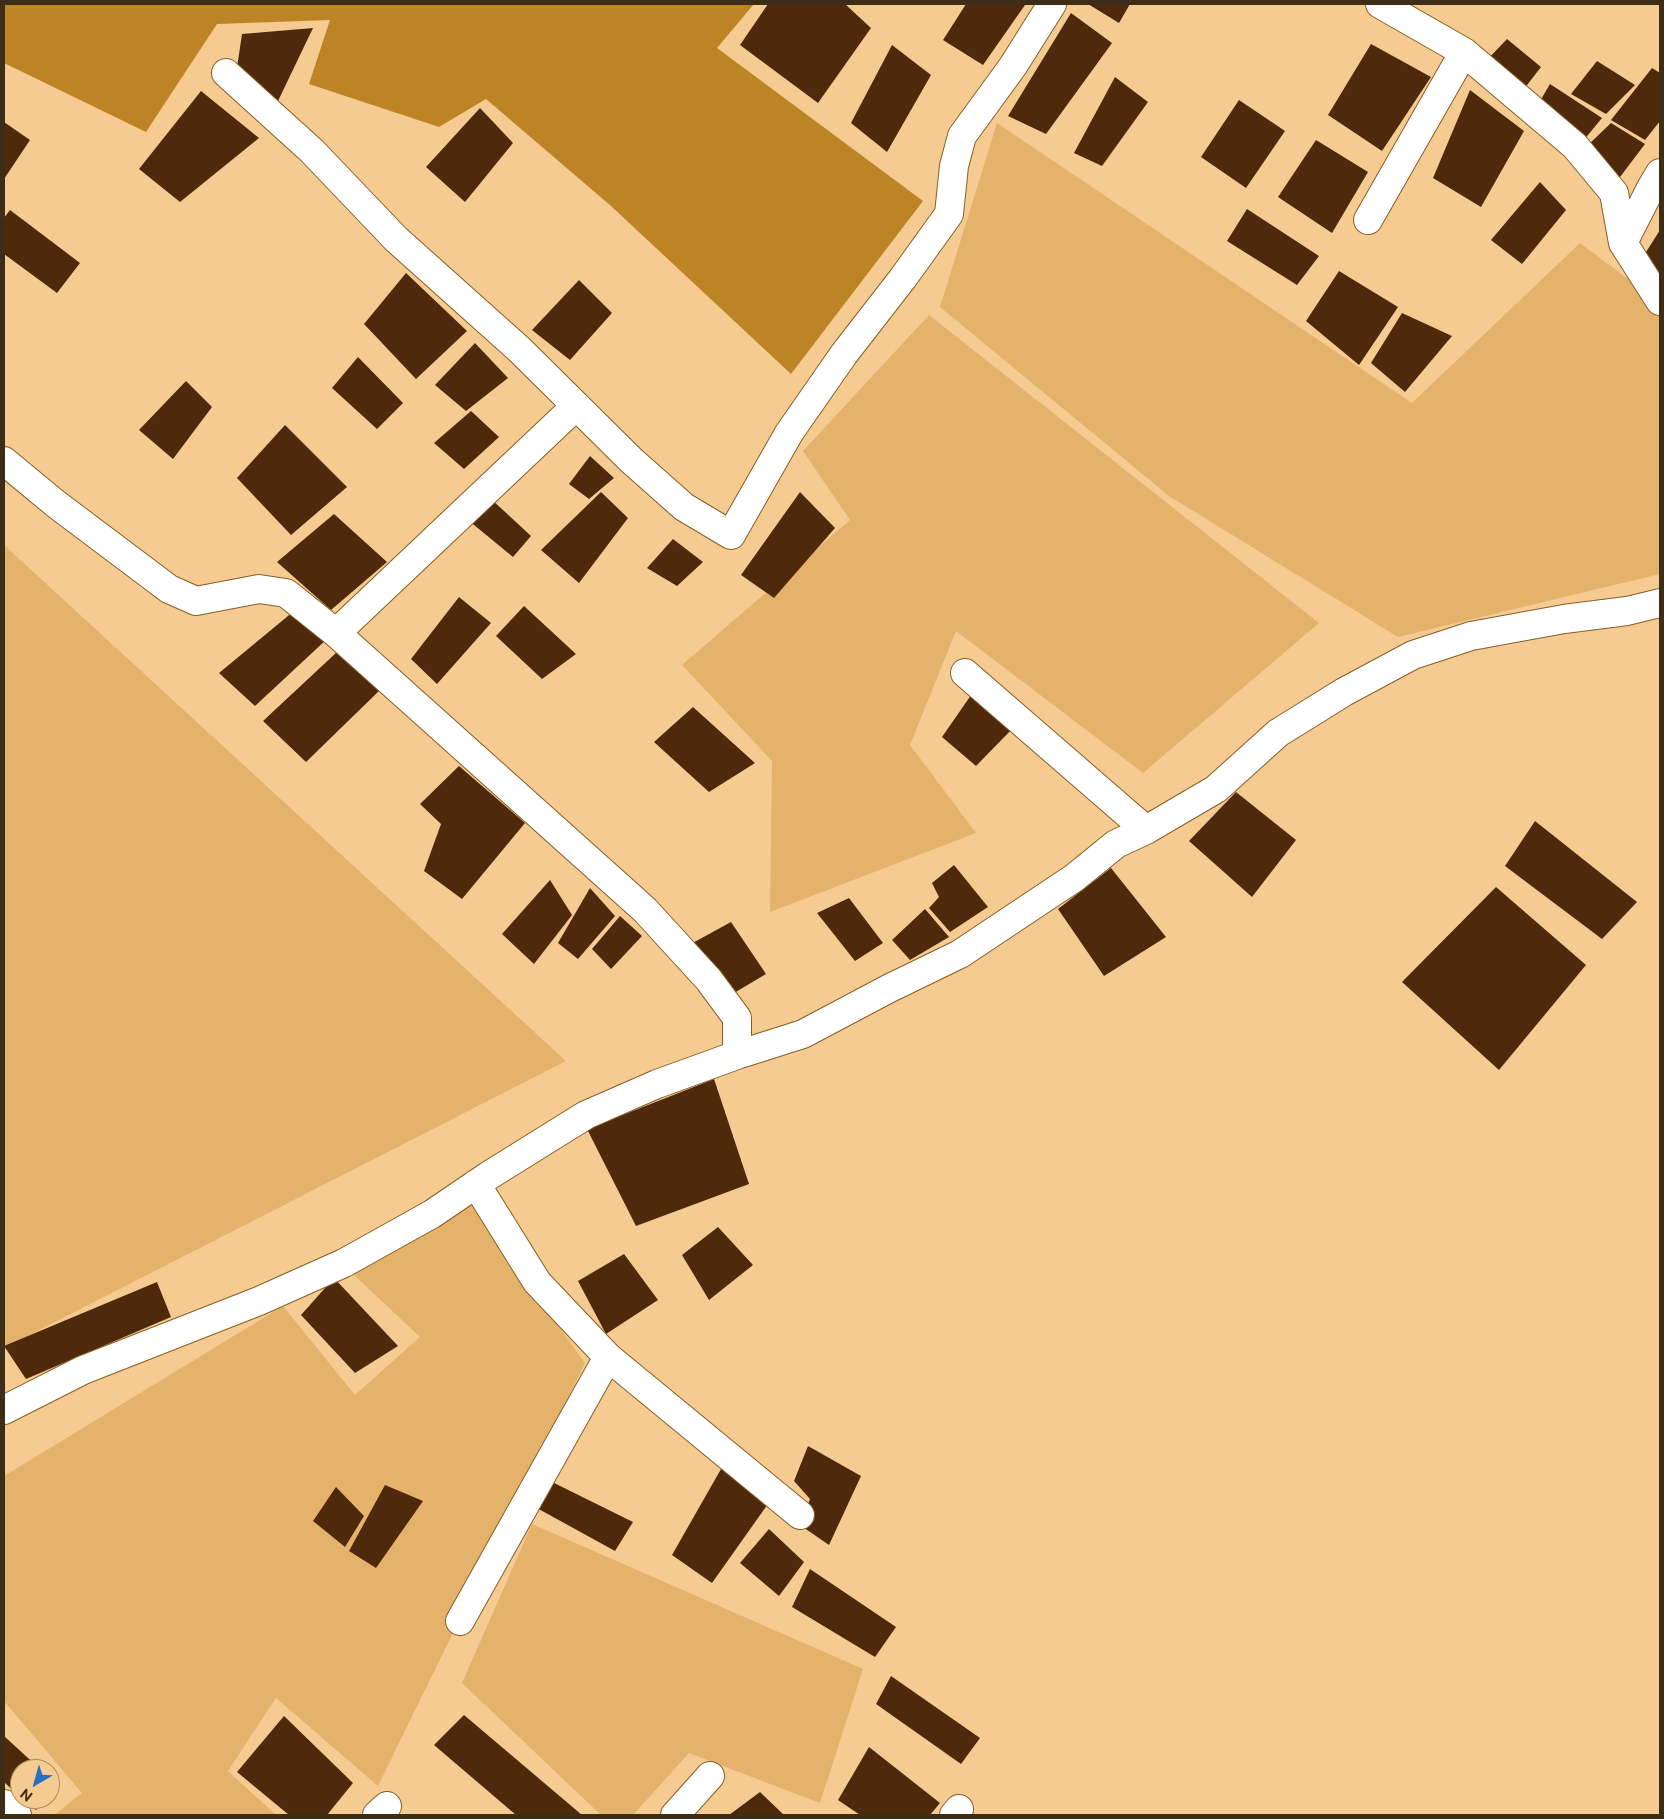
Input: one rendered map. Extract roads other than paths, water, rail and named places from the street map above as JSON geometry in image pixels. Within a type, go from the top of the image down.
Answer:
[{"type":"street","points":[[226,73],[312,151],[396,239],[520,350],[631,460],[684,507],[731,535],[789,433],[844,354],[903,278],[949,214],[954,166],[962,136],[1013,66],[1052,4]]},
{"type":"street","points":[[1380,4],[1464,52],[1575,146],[1614,194],[1623,243],[1660,301]]},
{"type":"street","points":[[1368,220],[1464,52]]},
{"type":"street","points":[[1623,243],[1650,188],[1660,173]]},
{"type":"street","points":[[336,632],[576,406]]},
{"type":"street","points":[[4,460],[56,504],[169,589],[196,601],[259,589],[286,593],[336,632],[645,910],[709,980],[737,1018],[737,1055]]},
{"type":"street","points":[[4,1410],[83,1370],[259,1301],[344,1263],[432,1214],[586,1115],[657,1084],[737,1055],[803,1034],[888,989],[960,954],[1074,878],[1116,844],[1146,830],[1216,789],[1278,733],[1344,692],[1413,655],[1471,636],[1564,619],[1627,611],[1660,603]]},
{"type":"street","points":[[965,673],[1146,830]]},
{"type":"street","points":[[476,1184],[537,1282],[608,1357],[800,1515]]},
{"type":"street","points":[[460,1621],[608,1357]]},
{"type":"street","points":[[675,1815],[710,1776]]},
{"type":"street","points":[[4,1804],[18,1815]]}]
